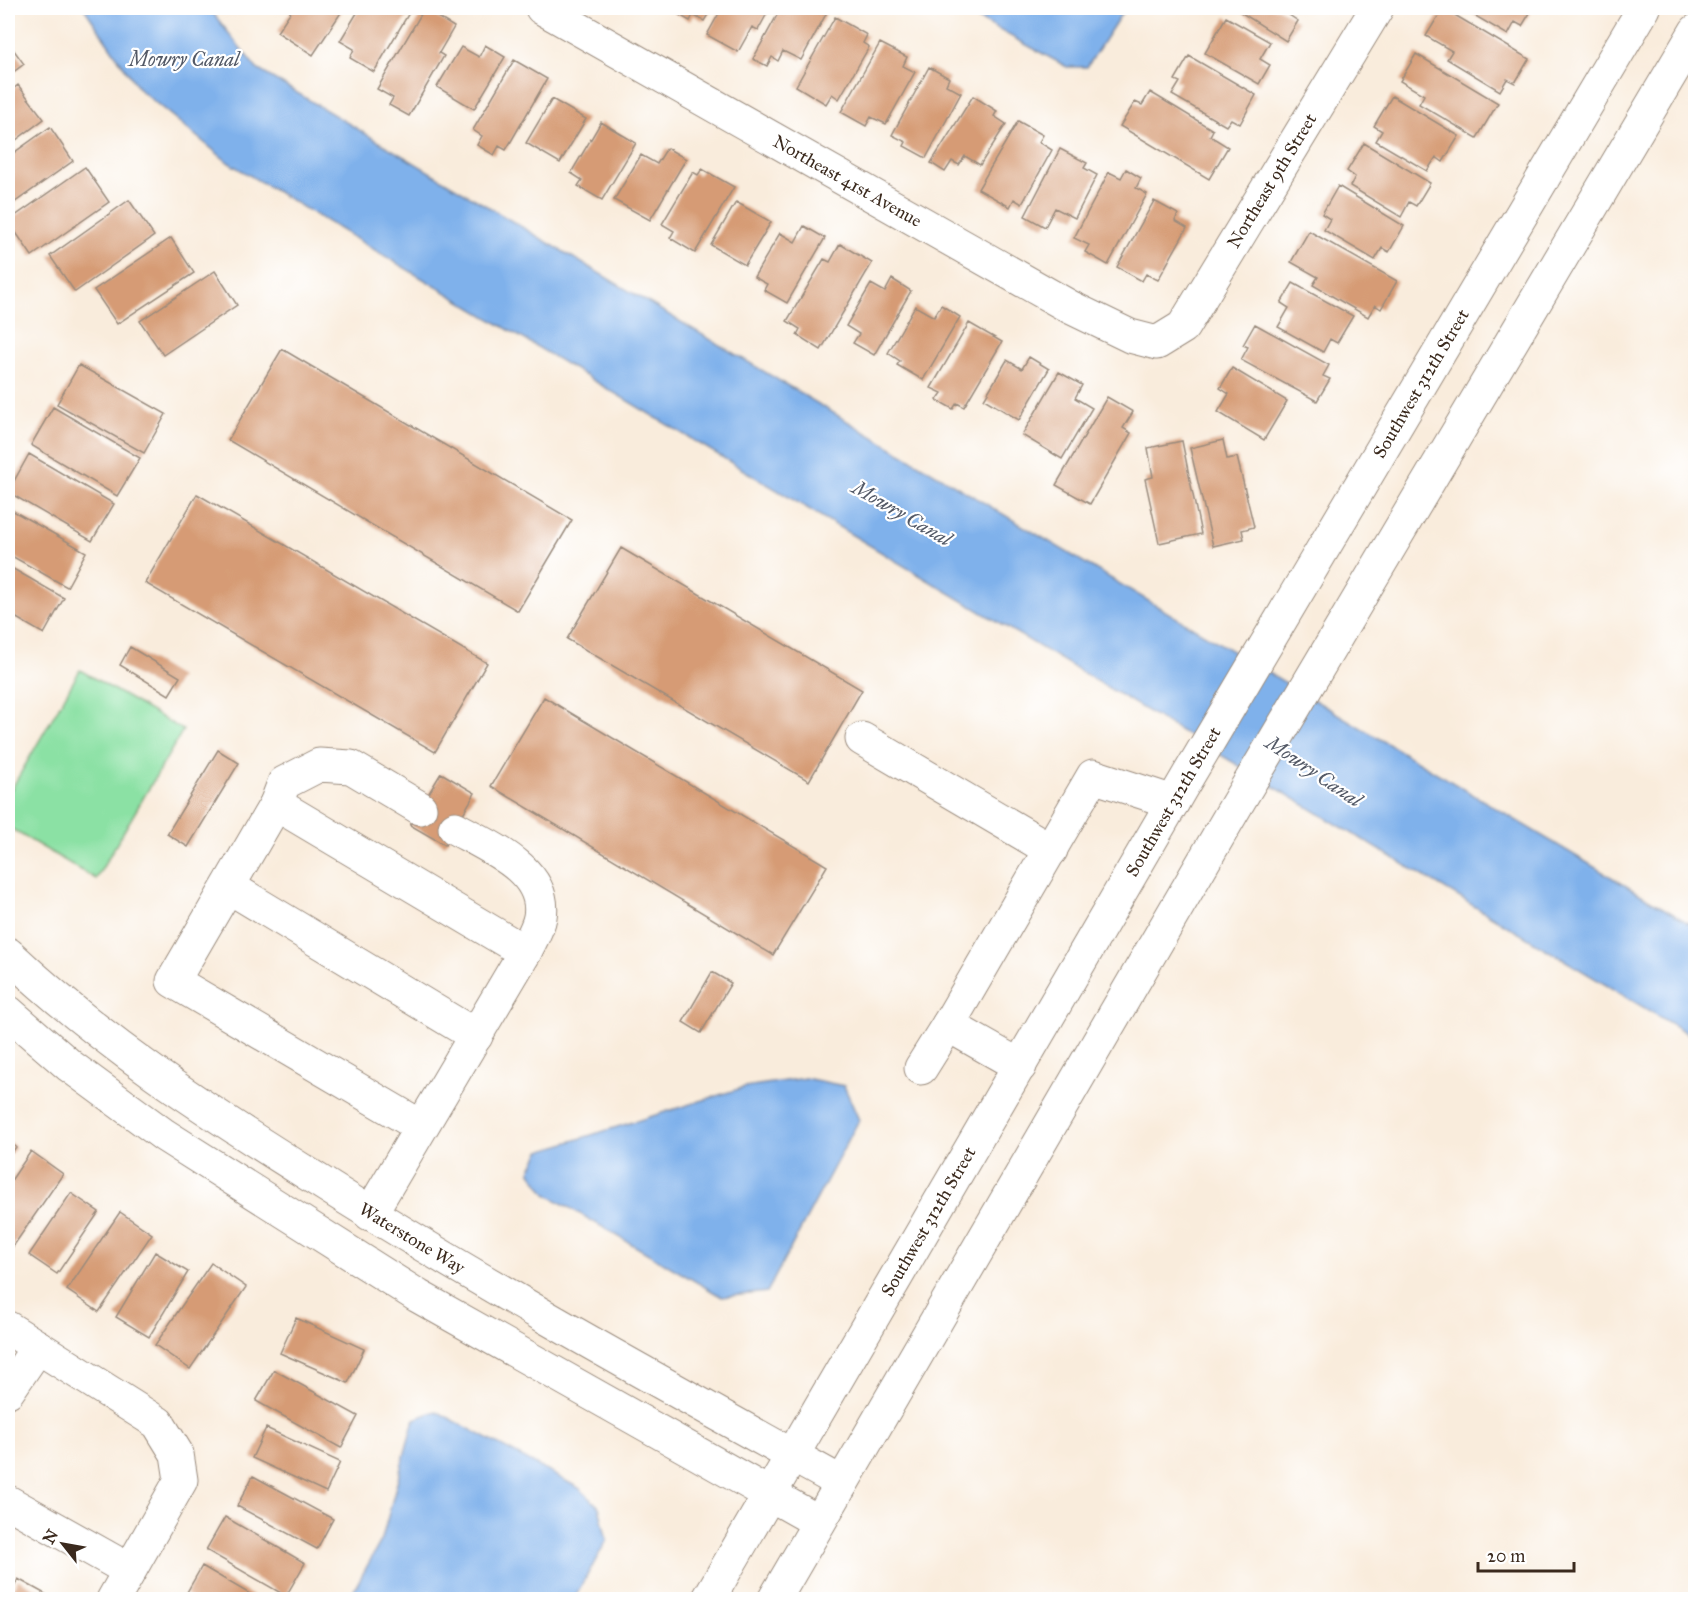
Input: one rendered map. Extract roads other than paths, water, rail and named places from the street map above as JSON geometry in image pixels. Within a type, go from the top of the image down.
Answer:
[{"type":"street","name":"Northeast 41st Avenue","points":[[542,8],[1070,307],[1130,336],[1157,343]]},
{"type":"street","name":"Northeast 9th Street","points":[[1157,343],[1183,327],[1377,8]]},
{"type":"street","name":"Southwest 312th Street","points":[[708,1599],[794,1456],[1180,789],[1644,8]]},
{"type":"street","points":[[774,1599],[1237,804],[1313,680],[1695,31]]},
{"type":"street","points":[[862,739],[1051,850]]},
{"type":"street","points":[[420,808],[351,767],[319,765],[284,783],[276,804],[173,981],[420,1125]]},
{"type":"street","points":[[921,1068],[1093,776],[1180,789]]},
{"type":"street","points":[[276,804],[525,952]]},
{"type":"street","points":[[370,1214],[420,1125],[525,952],[540,917],[538,892],[516,862],[455,828]]},
{"type":"street","points":[[229,887],[476,1036]]},
{"type":"street","name":"Waterstone Way","points":[[8,954],[101,1035],[177,1091],[370,1214],[842,1483]]},
{"type":"street","points":[[8,1012],[70,1066],[164,1135],[418,1296],[819,1522]]},
{"type":"street","points":[[948,1025],[1020,1066]]},
{"type":"street","points":[[8,1328],[158,1423],[177,1454],[181,1480],[113,1599]]},
{"type":"street","points":[[8,1391],[38,1347]]},
{"type":"street","points":[[8,1502],[129,1570]]},
{"type":"water","name":"Mowry Canal","points":[[84,8],[209,8],[257,69],[1695,927],[1695,1038],[229,163],[139,89]]},
{"type":"water","points":[[959,8],[1125,8],[1087,67],[1067,67]]},
{"type":"water","points":[[805,1078],[844,1086],[859,1120],[767,1292],[722,1297],[546,1194],[530,1171],[540,1151],[745,1087]]},
{"type":"water","points":[[436,1411],[579,1488],[599,1507],[607,1540],[574,1599],[349,1599],[382,1539],[414,1419]]}]
